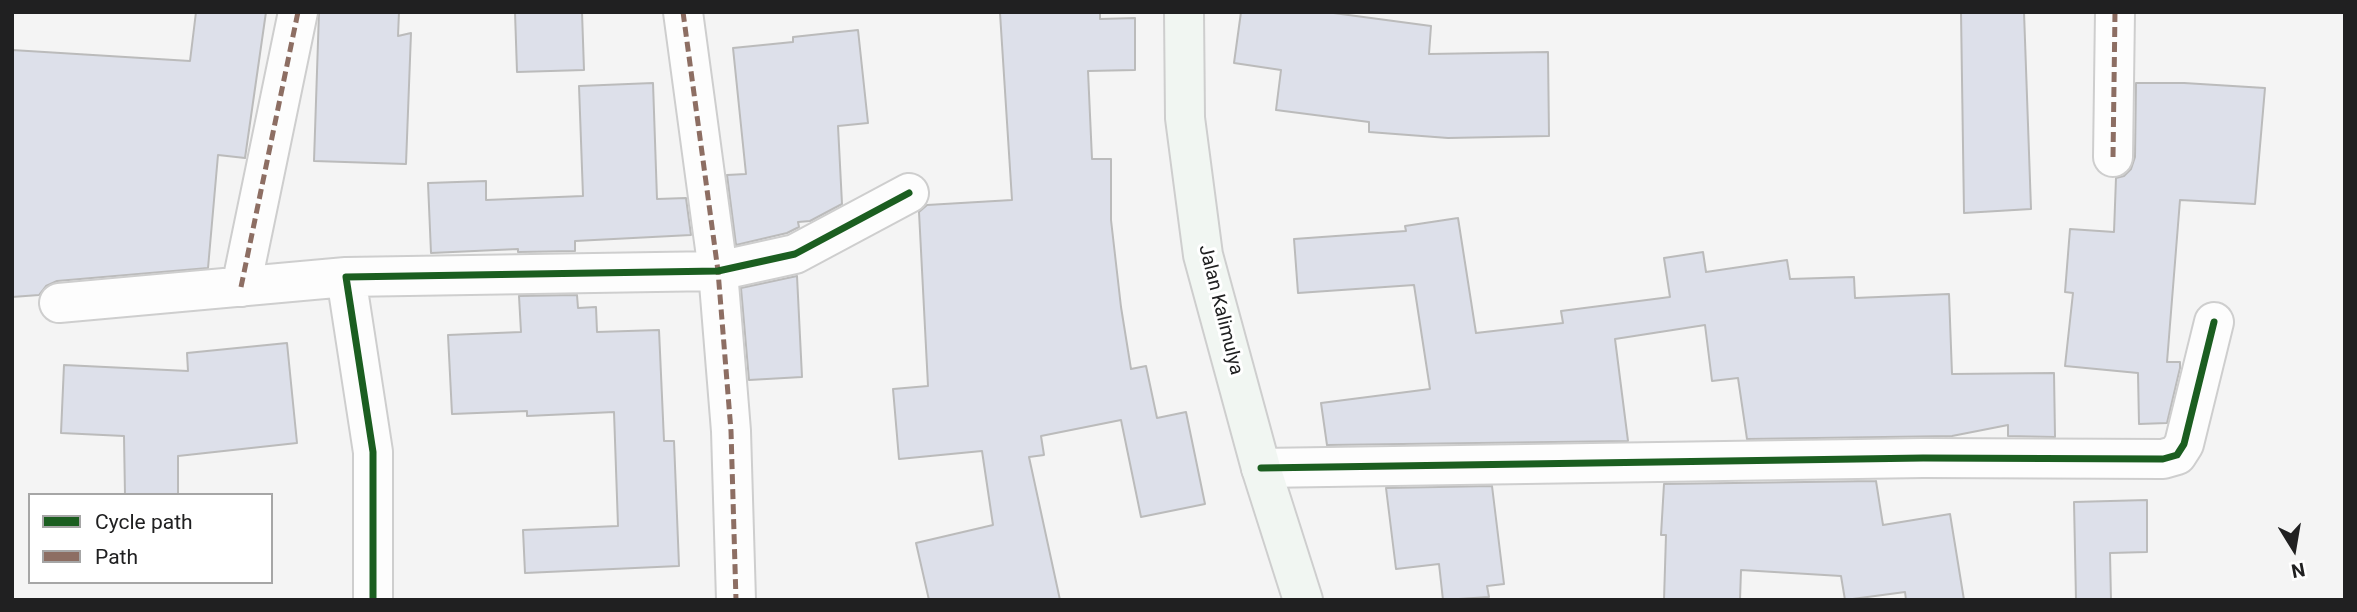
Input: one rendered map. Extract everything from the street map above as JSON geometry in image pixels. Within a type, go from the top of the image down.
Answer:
[{"type":"street","points":[[241,287],[298,12]]},
{"type":"street","points":[[683,12],[718,271],[731,431],[736,600]]},
{"type":"street","name":"Jalan Kalimulya","points":[[1184,12],[1185,118],[1203,255],[1261,468],[1303,600]]},
{"type":"street","points":[[2113,157],[2115,12]]},
{"type":"street","points":[[59,303],[346,277],[718,271],[795,254],[909,193]]},
{"type":"street","points":[[346,277],[373,452],[373,600]]},
{"type":"street","points":[[1261,468],[1923,458],[2163,458],[2177,455],[2184,444],[2214,322]]},
{"type":"building","points":[[196,12],[266,12],[245,158],[218,155],[208,268],[57,281],[46,286],[39,295],[12,297],[12,50],[190,61]]},
{"type":"building","points":[[319,12],[399,12],[398,36],[411,33],[406,164],[314,161]]},
{"type":"building","points":[[515,12],[582,12],[584,70],[517,72]]},
{"type":"building","points":[[1100,12],[1100,19],[1135,18],[1135,70],[1088,71],[1092,159],[1111,159],[1111,220],[1131,369],[1146,366],[1157,418],[1186,412],[1205,504],[1141,517],[1121,420],[1041,436],[1044,455],[1029,457],[1060,600],[929,600],[916,543],[993,525],[982,451],[899,459],[893,389],[928,386],[919,212],[927,205],[1012,200],[1000,13]]},
{"type":"building","points":[[1241,12],[1326,12],[1431,26],[1429,54],[1548,52],[1549,136],[1448,138],[1369,132],[1369,122],[1276,110],[1281,70],[1234,63]]},
{"type":"building","points":[[1961,12],[2024,12],[2031,209],[1964,213]]},
{"type":"building","points":[[858,30],[868,123],[838,126],[842,204],[810,221],[798,222],[799,227],[787,233],[736,245],[727,175],[746,174],[733,48],[793,42],[793,37]]},
{"type":"building","points":[[653,83],[657,199],[686,198],[691,235],[575,241],[575,251],[518,252],[518,249],[431,253],[428,183],[486,181],[486,200],[583,196],[579,86]]},
{"type":"building","points":[[2136,83],[2265,88],[2255,204],[2180,200],[2167,362],[2180,362],[2180,368],[2167,423],[2139,424],[2138,373],[2065,366],[2073,293],[2065,292],[2070,229],[2114,232],[2116,178],[2124,176],[2131,169],[2135,157]]},
{"type":"building","points":[[1458,218],[1476,333],[1563,323],[1561,311],[1670,297],[1664,258],[1703,252],[1706,272],[1787,260],[1790,279],[1854,277],[1855,298],[1949,294],[1952,374],[2054,373],[2055,437],[2008,436],[2008,425],[1952,436],[1747,439],[1738,378],[1712,381],[1705,325],[1615,339],[1628,441],[1327,445],[1321,403],[1430,389],[1414,285],[1298,293],[1294,239],[1406,231],[1405,226]]},
{"type":"building","points":[[797,276],[802,377],[749,380],[741,288]]},
{"type":"building","points":[[577,295],[578,308],[596,307],[597,332],[659,330],[664,441],[674,441],[679,566],[525,573],[523,530],[618,526],[614,412],[527,416],[527,411],[452,414],[448,335],[521,332],[519,296]]},
{"type":"building","points":[[287,343],[297,443],[178,456],[178,493],[125,493],[124,436],[61,433],[64,365],[188,371],[187,353]]},
{"type":"building","points":[[1876,481],[1883,525],[1950,514],[1964,600],[1906,600],[1905,592],[1845,600],[1841,576],[1741,570],[1740,600],[1664,600],[1666,535],[1661,535],[1664,484]]},
{"type":"building","points":[[1492,486],[1504,584],[1487,586],[1489,597],[1443,600],[1439,564],[1396,569],[1386,488]]},
{"type":"building","points":[[2147,500],[2147,552],[2110,553],[2111,600],[2076,600],[2074,502]]},
{"type":"marked path","points":[[241,287],[298,12]]},
{"type":"marked path","points":[[683,12],[718,271],[731,431],[736,600]]},
{"type":"marked path","points":[[2113,157],[2115,12]]},
{"type":"cycle path","points":[[373,600],[373,452],[346,277],[718,271],[795,254],[909,193]]},
{"type":"cycle path","points":[[1261,468],[1923,458],[2163,459],[2177,455],[2184,444],[2214,322]]}]
